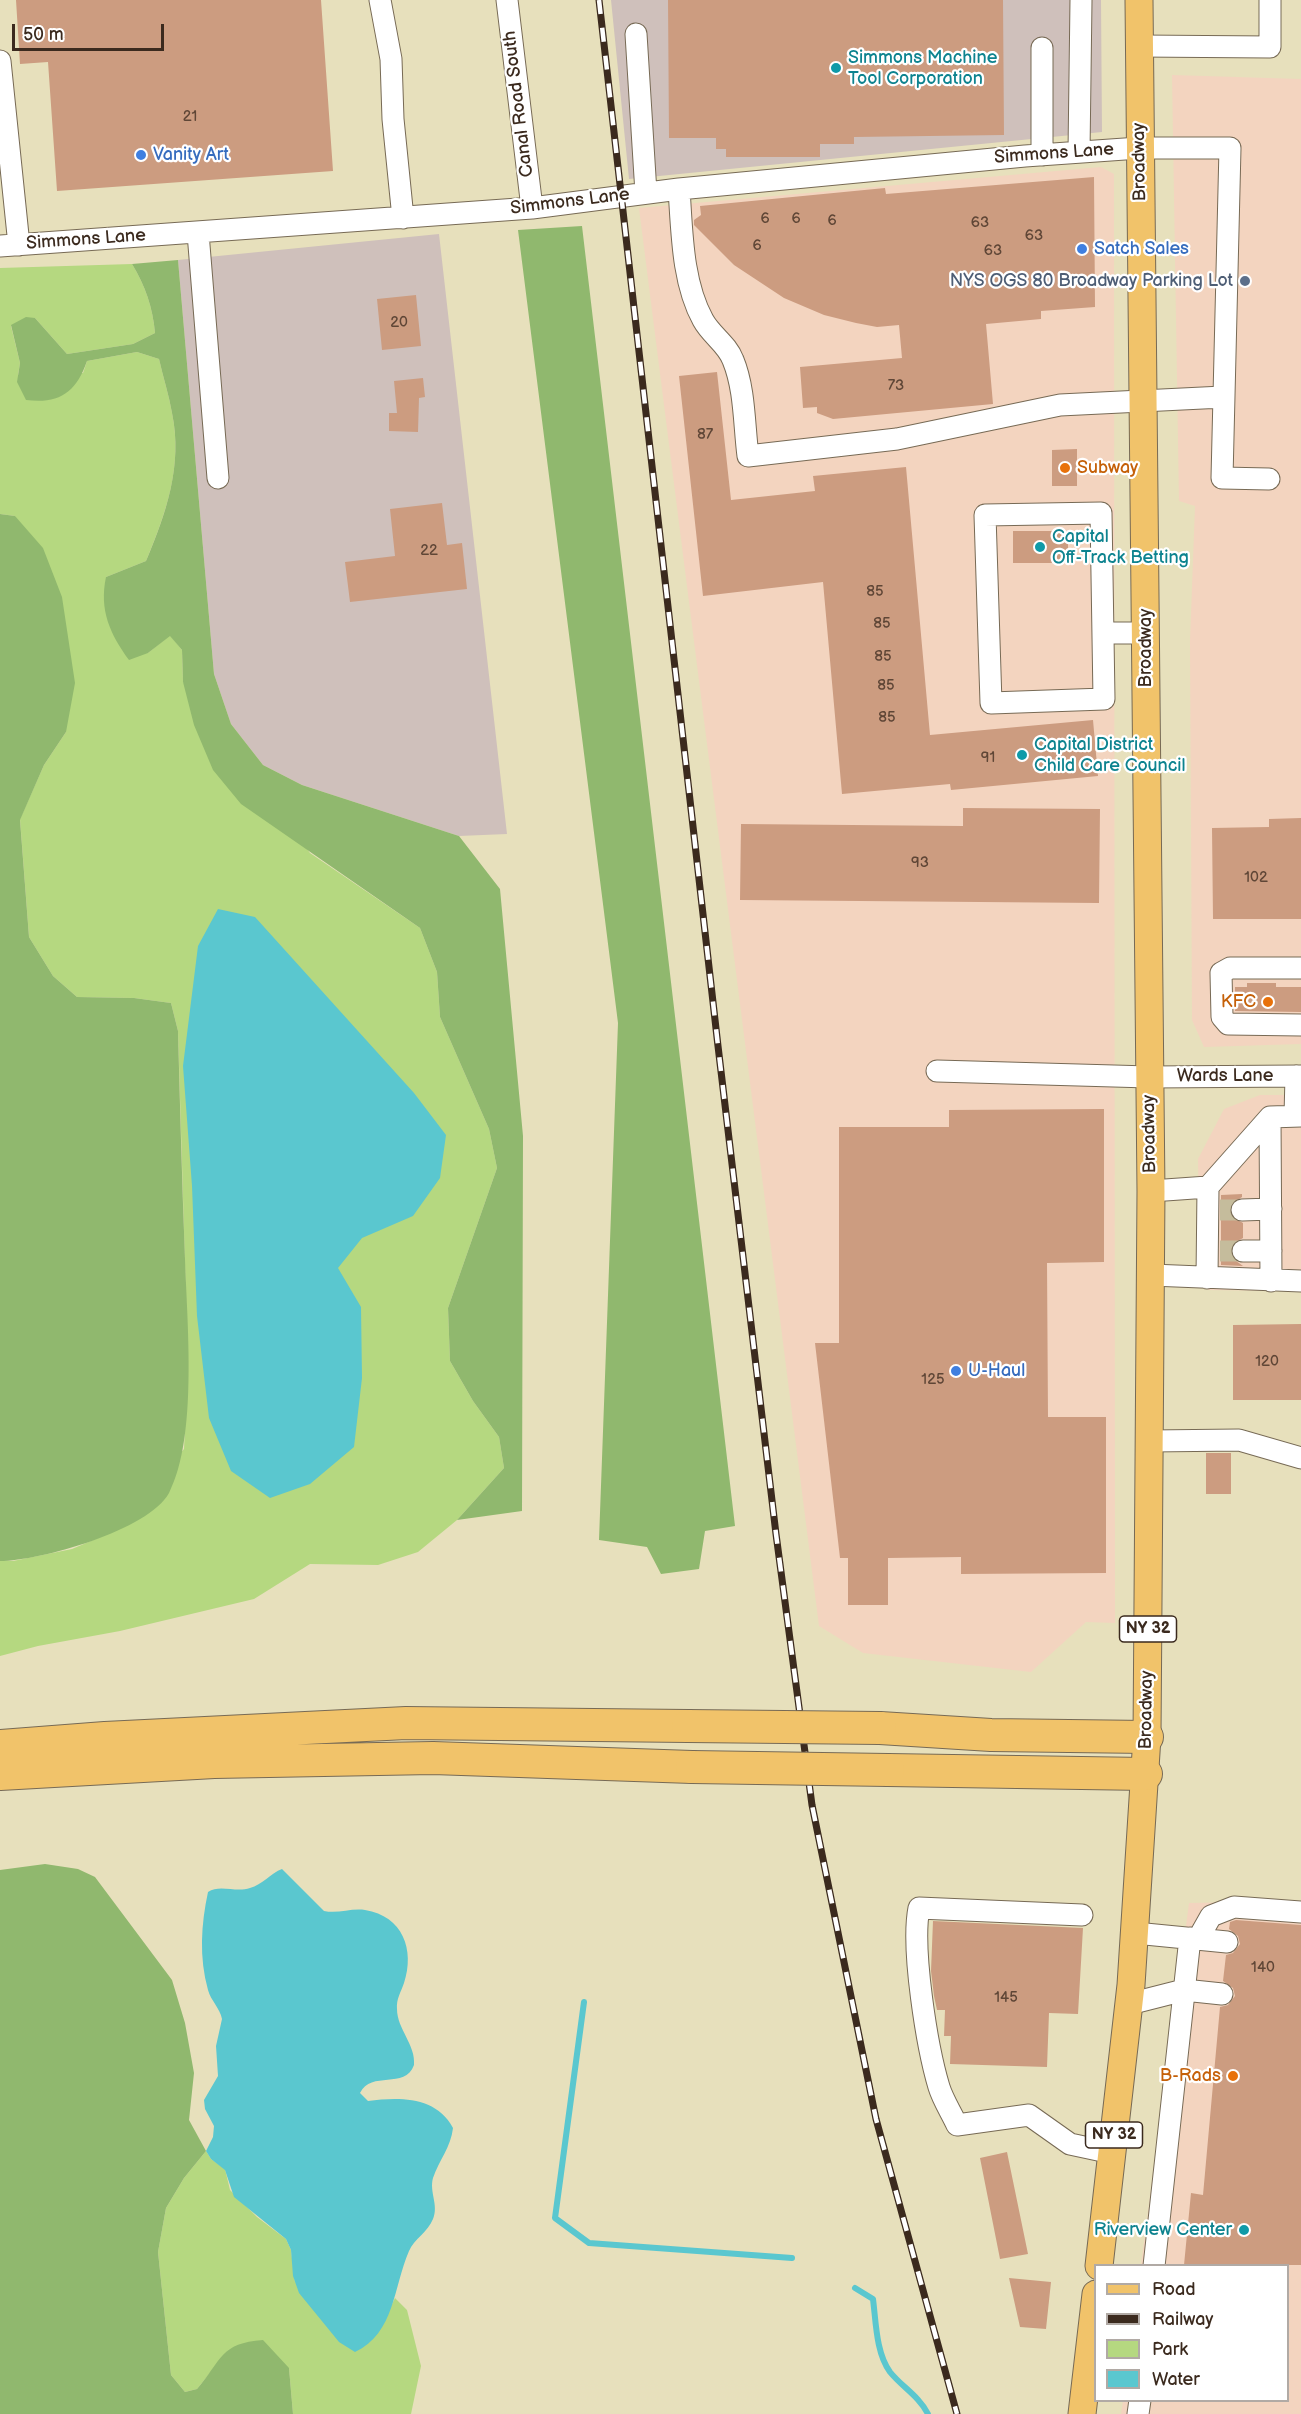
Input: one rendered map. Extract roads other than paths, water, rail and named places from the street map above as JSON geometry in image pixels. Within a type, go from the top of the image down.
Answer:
[{"type":"highway","points":[[0,1746],[105,1738],[406,1723],[880,1728],[991,1735],[1147,1737]]},
{"type":"highway","points":[[0,1774],[214,1762],[433,1758],[692,1767],[1146,1774]]},
{"type":"main road","name":"Broadway","points":[[1099,2264],[1129,2004],[1147,1737],[1151,1275],[1139,0]]},
{"type":"main road","points":[[1082,2414],[1094,2303]]},
{"type":"street","points":[[380,0],[391,59],[393,119],[403,218]]},
{"type":"street","name":"Canal Road South","points":[[507,0],[532,208]]},
{"type":"street","points":[[1079,152],[1081,0]]},
{"type":"street","points":[[1139,46],[1270,47],[1270,0]]},
{"type":"street","points":[[636,34],[646,193]]},
{"type":"street","points":[[1042,48],[1042,155]]},
{"type":"street","points":[[0,61],[10,245]]},
{"type":"street","name":"Simmons Lane","points":[[10,245],[532,208],[679,189],[1079,152],[1139,148],[1230,148],[1223,397]]},
{"type":"street","points":[[679,189],[682,245],[690,281],[702,319],[734,361],[748,456],[897,440],[1060,405],[1143,399],[1223,397],[1222,478],[1269,479]]},
{"type":"street","points":[[198,233],[218,478]]},
{"type":"street","points":[[1101,513],[1103,633],[1104,699],[991,703],[985,515],[1101,513]]},
{"type":"street","points":[[1103,633],[1146,633]]},
{"type":"street","points":[[1221,974],[1230,968],[1301,968]]},
{"type":"street","points":[[1221,974],[1234,978],[1301,977]]},
{"type":"street","points":[[1221,974],[1222,1014],[1226,1023],[1232,1026],[1301,1025]]},
{"type":"street","name":"Wards Lane","points":[[937,1071],[1149,1077],[1299,1076]]},
{"type":"street","points":[[1150,1191],[1208,1187],[1270,1117],[1298,1116],[1299,1076]]},
{"type":"street","points":[[1270,1117],[1271,1281]]},
{"type":"street","points":[[1207,1278],[1214,1251],[1214,1210],[1208,1187]]},
{"type":"street","points":[[1242,1210],[1271,1209]]},
{"type":"street","points":[[1243,1251],[1271,1251]]},
{"type":"street","points":[[1151,1275],[1301,1281]]},
{"type":"street","points":[[1150,1441],[1239,1440],[1301,1458]]},
{"type":"street","points":[[1082,1915],[919,1908],[915,1929],[919,1970],[939,2088],[957,2125],[1029,2115],[1070,2144],[1112,2153]]},
{"type":"street","points":[[1154,2264],[1184,1990],[1194,1939],[1211,1916],[1234,1908],[1301,1912]]},
{"type":"street","points":[[1135,1933],[1227,1942]]},
{"type":"street","points":[[1129,2004],[1184,1990],[1222,1994]]},
{"type":"water","points":[[218,909],[255,917],[414,1093],[446,1135],[440,1178],[413,1216],[362,1238],[338,1268],[361,1307],[362,1378],[354,1447],[310,1484],[270,1498],[231,1471],[209,1418],[197,1316],[192,1186],[183,1066],[198,946]]},
{"type":"water","points":[[282,1869],[324,1911],[365,1910],[378,1914],[389,1919],[403,1936],[408,1959],[397,2009],[400,2023],[412,2051],[414,2065],[403,2077],[372,2082],[360,2093],[368,2101],[404,2099],[427,2104],[446,2117],[453,2128],[450,2141],[433,2178],[435,2214],[433,2219],[409,2251],[391,2308],[378,2333],[368,2344],[355,2352],[339,2342],[299,2293],[293,2276],[291,2250],[286,2239],[234,2197],[225,2170],[211,2159],[206,2151],[213,2137],[214,2126],[205,2109],[204,2100],[218,2076],[216,2046],[222,2019],[209,1994],[203,1965],[203,1929],[208,1892],[218,1889],[250,1888]]},
{"type":"waterway","points":[[584,2002],[555,2218],[589,2243],[792,2258]]},
{"type":"waterway","points":[[855,2288],[873,2299],[877,2337],[885,2364],[928,2414]]},
{"type":"tunnel","points":[[1220,1210],[1242,1210]]},
{"type":"tunnel","points":[[1220,1251],[1243,1251]]},
{"type":"railway","points":[[599,0],[718,1046],[776,1534],[812,1805],[876,2119],[957,2414]]},
{"type":"place","name":"Simmons Machine Tool Corporation","points":[[836,68]]},
{"type":"place","name":"Vanity Art","points":[[141,155]]},
{"type":"place","name":"Satch Sales","points":[[1082,249]]},
{"type":"place","name":"NYS OGS 80 Broadway Parking Lot","points":[[1245,281]]},
{"type":"place","name":"Subway","points":[[1065,468]]},
{"type":"place","name":"Capital Off-Track Betting","points":[[1040,547]]},
{"type":"place","name":"Capital District Child Care Council","points":[[1022,755]]},
{"type":"place","name":"KFC","points":[[1268,1002]]},
{"type":"place","name":"U-Haul","points":[[956,1371]]},
{"type":"place","name":"B-Rads","points":[[1233,2076]]},
{"type":"place","name":"Riverview Center","points":[[1244,2230]]}]
